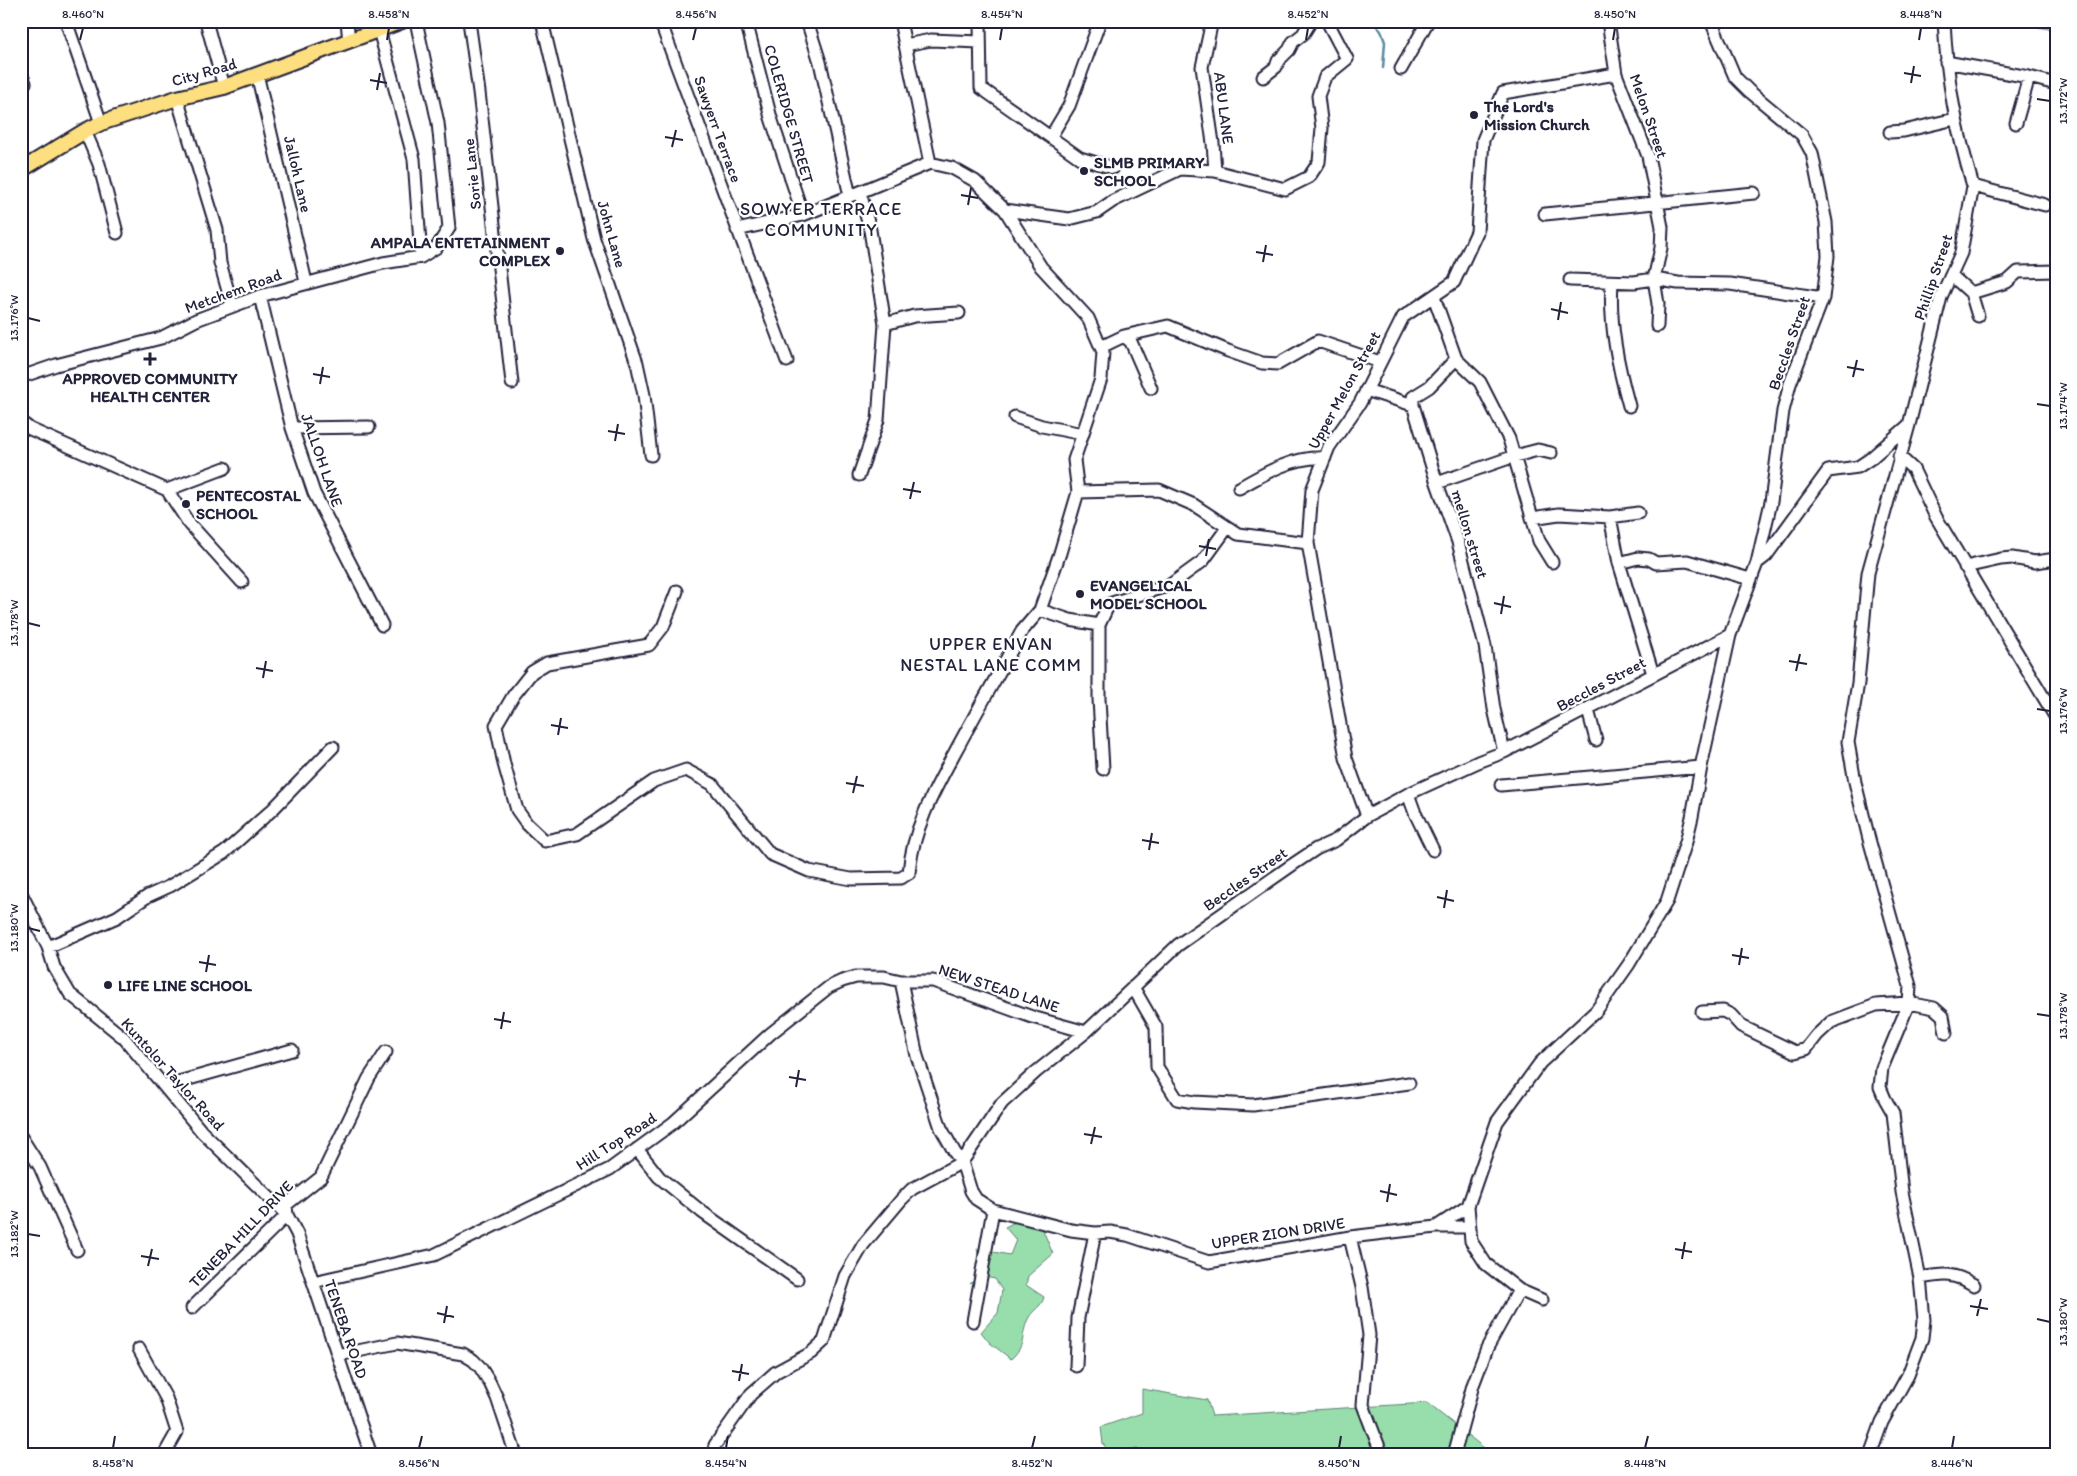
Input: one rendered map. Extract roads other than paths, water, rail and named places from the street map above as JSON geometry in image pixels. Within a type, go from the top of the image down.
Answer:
[{"type":"main road","name":"City Road","points":[[21,170],[101,123],[177,98],[224,87],[402,21]]},
{"type":"street","points":[[66,21],[101,123]]},
{"type":"street","points":[[206,21],[224,87]]},
{"type":"street","points":[[347,21],[349,42]]},
{"type":"street","name":"Metchem Road","points":[[21,377],[56,365],[161,338],[196,320],[260,296],[306,282],[383,263],[421,257],[437,247],[449,228],[438,123],[416,21]]},
{"type":"street","name":"Sorie Lane","points":[[469,21],[479,92],[512,384]]},
{"type":"street","name":"John Lane","points":[[542,21],[594,239],[637,363],[644,395],[651,455]]},
{"type":"street","name":"Sawyerr Terrace","points":[[660,21],[786,360]]},
{"type":"street","name":"COLERIDGE STREET","points":[[746,21],[771,118],[803,215]]},
{"type":"street","points":[[807,21],[820,62],[855,194],[870,230],[885,324],[878,420],[859,475]]},
{"type":"street","points":[[900,21],[930,163]]},
{"type":"street","points":[[980,21],[981,88],[1080,158],[1113,168]]},
{"type":"street","points":[[1051,136],[1069,106],[1100,21]]},
{"type":"street","name":"ABU LANE","points":[[1212,21],[1202,67],[1215,171]]},
{"type":"street","points":[[1263,77],[1276,68],[1278,61],[1311,21]]},
{"type":"street","points":[[1005,210],[1069,219],[1097,212],[1112,200],[1180,169],[1215,171],[1285,189],[1309,177],[1319,162],[1322,128],[1318,96],[1325,78],[1347,59],[1327,21]]},
{"type":"street","points":[[1401,69],[1428,21]]},
{"type":"street","name":"Melon Street","points":[[1608,21],[1616,74],[1648,156],[1662,227],[1661,248],[1654,279]]},
{"type":"street","name":"Beccles Street","points":[[962,1162],[1002,1103],[1036,1072],[1086,1032],[1178,946],[1316,849],[1336,840],[1367,816],[1408,794],[1504,752],[1730,635],[1757,563],[1771,502],[1783,411],[1823,298],[1828,256],[1826,222],[1812,153],[1802,135],[1735,77],[1711,21]]},
{"type":"street","name":"Phillip Street","points":[[1909,1003],[1910,986],[1878,876],[1855,782],[1848,742],[1858,683],[1868,573],[1909,425],[1941,297],[1960,253],[1973,186],[1954,119],[1946,62],[1944,21]]},
{"type":"street","points":[[380,30],[414,160],[421,257]]},
{"type":"street","points":[[905,45],[931,40],[980,42]]},
{"type":"street","points":[[1946,62],[2056,84]]},
{"type":"street","name":"Jalloh Lane","points":[[257,74],[306,282]]},
{"type":"street","name":"Upper Melon Street","points":[[1367,816],[1346,758],[1308,543],[1312,490],[1329,447],[1360,403],[1403,318],[1454,282],[1477,232],[1483,140],[1503,93],[1616,74]]},
{"type":"street","points":[[2016,123],[2028,77]]},
{"type":"street","points":[[177,98],[217,230],[220,263],[232,305]]},
{"type":"street","points":[[1890,132],[1904,131],[1954,119]]},
{"type":"street","points":[[85,131],[99,164],[117,233]]},
{"type":"street","points":[[677,591],[663,626],[648,645],[547,662],[532,672],[513,696],[496,726],[517,810],[527,824],[545,841],[577,834],[654,781],[686,770],[712,784],[770,854],[809,871],[850,879],[901,878],[909,873],[910,857],[923,817],[943,775],[1022,631],[1040,610],[1060,553],[1078,492],[1074,460],[1101,379],[1103,352],[1088,318],[1041,267],[1005,210],[975,181],[952,168],[930,163],[803,215],[738,230]]},
{"type":"street","points":[[1973,186],[2045,205]]},
{"type":"street","points":[[1545,214],[1656,201],[1754,193]]},
{"type":"street","points":[[1971,293],[2007,282],[2018,272],[2056,271]]},
{"type":"street","points":[[1952,274],[1971,293],[1978,316]]},
{"type":"street","points":[[1570,280],[1612,282],[1654,279],[1678,283],[1730,284],[1823,298]]},
{"type":"street","points":[[1654,279],[1658,304],[1657,326]]},
{"type":"street","points":[[1612,282],[1611,294],[1616,361],[1629,406]]},
{"type":"street","name":"JALLOH LANE","points":[[260,296],[292,428],[318,502],[382,625]]},
{"type":"street","points":[[1434,297],[1456,359],[1480,382],[1509,439],[1516,456],[1539,541],[1552,562]]},
{"type":"street","points":[[885,324],[914,316],[959,313]]},
{"type":"street","points":[[1101,347],[1124,336],[1168,326],[1262,363],[1278,364],[1318,340],[1380,362]]},
{"type":"street","points":[[1124,336],[1131,342],[1151,388]]},
{"type":"street","points":[[1366,390],[1413,405],[1413,397],[1429,387],[1456,359]]},
{"type":"street","name":"mellon street","points":[[1413,405],[1437,483],[1458,542],[1485,646],[1494,709],[1504,752]]},
{"type":"street","points":[[1015,417],[1042,426],[1083,434]]},
{"type":"street","points":[[21,422],[30,428],[167,490],[188,522],[242,582]]},
{"type":"street","points":[[1757,563],[1766,556],[1828,471],[1858,467],[1909,425]]},
{"type":"street","points":[[292,428],[369,427]]},
{"type":"street","points":[[1437,483],[1538,450],[1551,453]]},
{"type":"street","points":[[1900,456],[1913,469],[1936,517],[2056,718]]},
{"type":"street","points":[[1239,488],[1263,474],[1286,464],[1312,457],[1325,458]]},
{"type":"street","points":[[167,490],[225,468]]},
{"type":"street","points":[[1078,492],[1159,490],[1194,505],[1238,534],[1308,543]]},
{"type":"street","points":[[1532,518],[1559,514],[1610,517],[1638,513]]},
{"type":"street","points":[[1610,517],[1619,563],[1653,674]]},
{"type":"street","points":[[1103,769],[1099,700],[1099,625],[1109,604],[1170,585],[1203,561],[1228,528]]},
{"type":"street","points":[[1619,563],[1638,558],[1649,559],[1656,563],[1687,561],[1750,579]]},
{"type":"street","points":[[1965,567],[2012,558],[2035,562],[2056,560]]},
{"type":"street","points":[[1040,610],[1070,620],[1099,625]]},
{"type":"street","points":[[1542,1300],[1519,1290],[1486,1264],[1471,1241],[1468,1206],[1497,1122],[1540,1063],[1596,1011],[1629,964],[1667,901],[1686,842],[1730,635]]},
{"type":"street","points":[[1588,710],[1596,740]]},
{"type":"street","points":[[48,948],[117,917],[148,896],[170,886],[224,853],[273,809],[333,747]]},
{"type":"street","points":[[1500,785],[1701,767]]},
{"type":"street","points":[[1408,794],[1433,850]]},
{"type":"street","name":"Kuntolor Taylor Road","points":[[21,893],[48,948],[54,966],[70,994],[124,1038],[202,1132],[287,1215]]},
{"type":"street","name":"Hill Top Road","points":[[313,1282],[434,1255],[597,1176],[610,1169],[674,1122],[770,1034],[829,987],[856,978],[884,976],[901,981]]},
{"type":"street","name":"NEW STEAD LANE","points":[[901,981],[933,981],[1032,1017],[1086,1032]]},
{"type":"street","name":"UPPER ZION DRIVE","points":[[901,981],[908,1021],[941,1128],[962,1162],[971,1191],[976,1199],[993,1210],[1071,1230],[1127,1235],[1209,1262],[1350,1237],[1436,1227],[1469,1227]]},
{"type":"street","points":[[1133,987],[1156,1027],[1157,1067],[1177,1099],[1194,1102],[1253,1105],[1409,1083]]},
{"type":"street","points":[[1870,1455],[1882,1422],[1908,1376],[1922,1338],[1924,1320],[1920,1278],[1902,1192],[1893,1113],[1880,1087],[1882,1068],[1909,1003]]},
{"type":"street","points":[[1702,1012],[1723,1011],[1731,1015],[1740,1026],[1795,1052],[1806,1049],[1831,1022],[1868,1007],[1909,1003],[1934,1008],[1943,1016],[1946,1033]]},
{"type":"street","points":[[164,1086],[292,1050]]},
{"type":"street","name":"TENEBA HILL DRIVE","points":[[192,1308],[287,1215],[286,1205],[321,1177],[368,1078],[386,1052]]},
{"type":"street","points":[[21,1137],[40,1167],[77,1250]]},
{"type":"street","points":[[637,1149],[660,1177],[702,1212],[797,1279]]},
{"type":"street","points":[[715,1445],[750,1394],[776,1372],[811,1353],[824,1341],[845,1276],[863,1245],[901,1200],[912,1189],[962,1162]]},
{"type":"street","points":[[1436,1227],[1468,1206]]},
{"type":"street","points":[[973,1321],[993,1210]]},
{"type":"street","name":"TENEBA ROAD","points":[[287,1215],[297,1234],[371,1455]]},
{"type":"street","points":[[1076,1366],[1078,1318],[1095,1233]]},
{"type":"street","points":[[1350,1237],[1362,1286],[1369,1336],[1363,1405],[1382,1455]]},
{"type":"street","points":[[1920,1278],[1942,1274],[1958,1275],[1974,1285]]},
{"type":"street","points":[[1454,1455],[1473,1385],[1486,1348],[1519,1290]]},
{"type":"street","points":[[338,1355],[397,1343],[463,1354],[480,1367],[490,1382],[516,1455]]},
{"type":"street","points":[[139,1349],[166,1398],[177,1432],[164,1455]]},
{"type":"waterway","points":[[1372,21],[1381,31],[1385,42],[1383,68]]},
{"type":"place","name":"The Lord's Mission Church","points":[[1474,115]]},
{"type":"place","name":"SLMB PRIMARY SCHOOL","points":[[1084,171]]},
{"type":"place","name":"AMPALA ENTETAINMENT COMPLEX","points":[[560,251]]},
{"type":"place","name":"APPROVED COMMUNITY HEALTH CENTER","points":[[150,359]]},
{"type":"place","name":"PENTECOSTAL SCHOOL","points":[[186,504]]},
{"type":"place","name":"EVANGELICAL MODEL SCHOOL","points":[[1080,594]]},
{"type":"place","name":"LIFE LINE SCHOOL","points":[[108,985]]},
{"type":"district","name":"SOWYER TERRACE COMMUNITY","points":[[821,219]]},
{"type":"district","name":"UPPER ENVAN NESTAL LANE COMM","points":[[991,654]]}]
